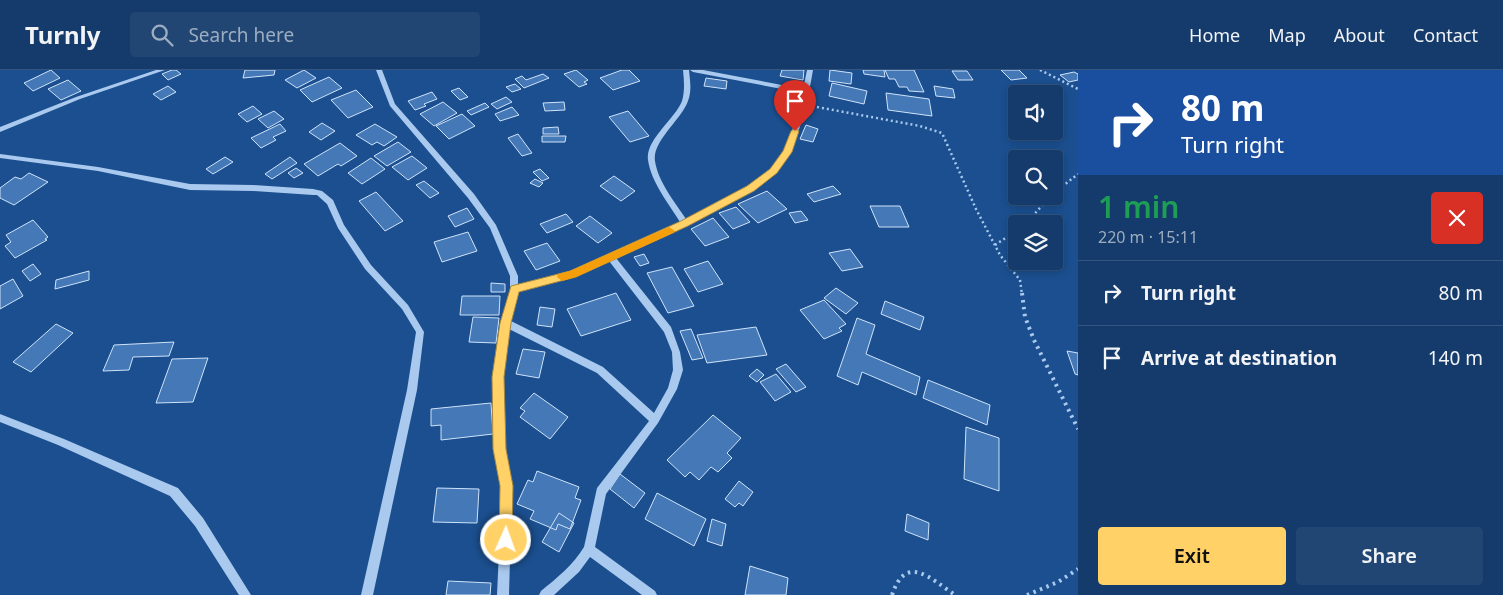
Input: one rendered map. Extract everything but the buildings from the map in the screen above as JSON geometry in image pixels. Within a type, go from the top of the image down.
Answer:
[{"type":"street","points":[[0,130],[78,98],[162,70]]},
{"type":"street","points":[[379,70],[392,105],[466,189],[493,227],[511,270],[515,289],[506,323],[498,377],[500,449],[506,486],[503,595]]},
{"type":"street","points":[[685,223],[654,170],[651,155],[657,142],[686,102],[689,86],[686,70]]},
{"type":"street","points":[[693,70],[805,91]]},
{"type":"street","points":[[515,289],[572,274],[685,223],[751,189],[773,171],[788,152],[804,104],[810,70]]},
{"type":"street","points":[[0,156],[98,169],[190,187],[253,188],[313,192],[319,193],[330,202],[341,226],[368,267],[405,307],[420,332],[412,390],[367,595]]},
{"type":"street","points":[[545,595],[572,572],[589,549],[601,492],[655,420],[676,379],[678,370],[675,346],[668,330],[611,257]]},
{"type":"street","points":[[506,323],[600,370],[655,420]]},
{"type":"street","points":[[0,420],[61,442],[174,492],[199,522],[245,595]]},
{"type":"street","points":[[589,549],[651,595]]},
{"type":"path","points":[[1040,70],[1078,89]]},
{"type":"path","points":[[804,104],[920,126],[942,133],[976,209],[995,245],[1006,263],[1020,280],[1026,317],[1034,340],[1078,429]]},
{"type":"path","points":[[1063,186],[1078,174]]},
{"type":"path","points":[[1033,215],[1043,205]]},
{"type":"path","points":[[995,245],[1008,236]]},
{"type":"path","points":[[1027,595],[1058,582],[1078,569]]},
{"type":"path","points":[[892,595],[898,578],[907,571],[925,575],[955,595]]},
{"type":"slow traffic","points":[[562,277],[669,231]]},
{"type":"route","points":[[506,540],[506,486],[500,449],[498,377],[506,323],[515,289],[572,274],[656,237],[751,189],[773,171],[788,152],[795,131]]}]
